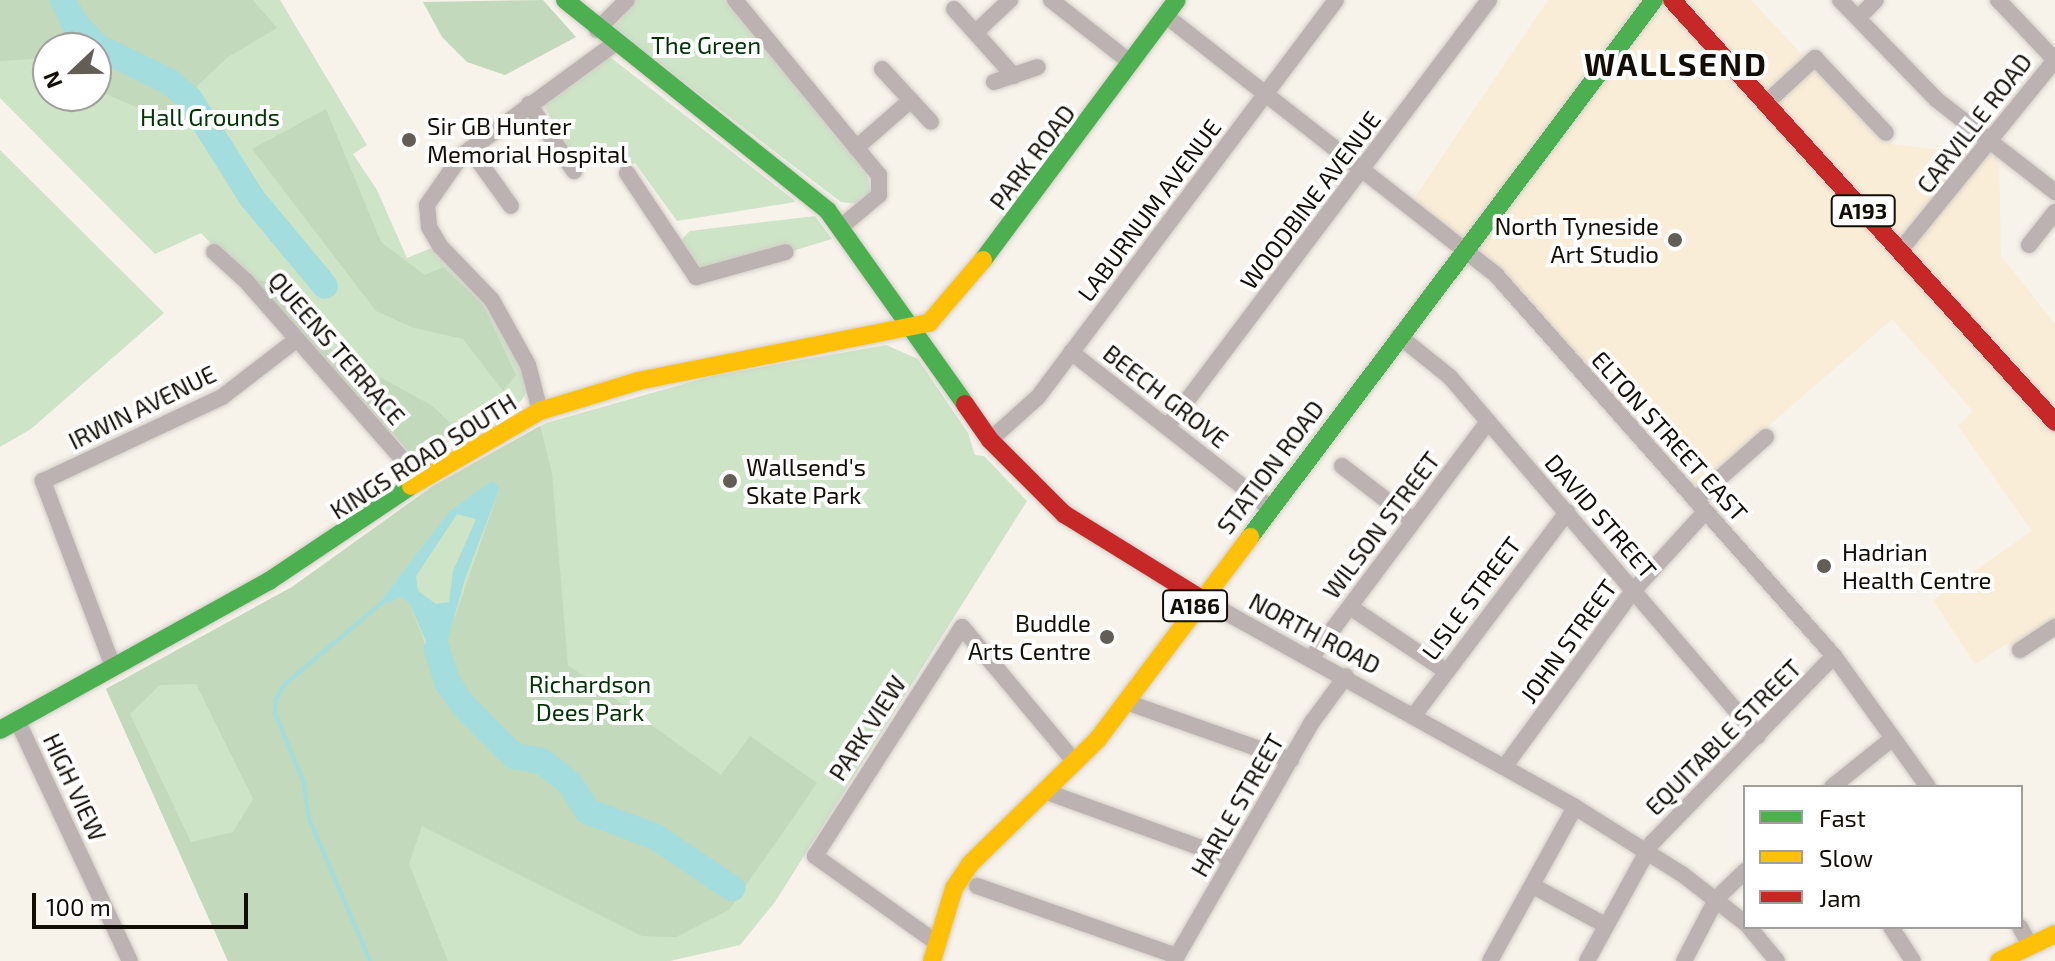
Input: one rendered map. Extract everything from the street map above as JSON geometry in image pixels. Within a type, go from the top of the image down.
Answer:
[{"type":"street","points":[[565,0],[614,44],[803,188],[841,227],[881,190],[879,175],[735,0]]},
{"type":"street","points":[[597,30],[627,0]]},
{"type":"street","points":[[976,32],[1010,0]]},
{"type":"street","points":[[1051,0],[1131,63]]},
{"type":"street","name":"PARK ROAD","points":[[912,330],[936,318],[961,290],[1177,0]]},
{"type":"street","name":"LABURNUM AVENUE","points":[[990,440],[1038,397],[1336,0]]},
{"type":"street","name":"WOODBINE AVENUE","points":[[1167,427],[1364,170],[1489,0]]},
{"type":"street","name":"STATION ROAD","points":[[935,952],[961,877],[1075,762],[1126,702],[1200,598],[1654,0]]},
{"type":"street","name":"A193","points":[[1672,0],[2055,422]]},
{"type":"street","points":[[1840,0],[1937,100],[2055,192]]},
{"type":"street","points":[[1858,18],[1876,0]]},
{"type":"street","points":[[1998,0],[2055,60]]},
{"type":"street","points":[[954,9],[1014,76]]},
{"type":"street","name":"ELTON STREET EAST","points":[[1166,16],[1496,275],[1834,656],[1927,785]]},
{"type":"street","points":[[540,411],[528,365],[492,300],[440,246],[427,220],[432,192],[470,149],[614,44]]},
{"type":"street","points":[[1766,103],[1815,58],[1886,133]]},
{"type":"street","name":"CARVILLE ROAD","points":[[1899,252],[1992,143],[2055,60]]},
{"type":"street","points":[[994,82],[1038,67]]},
{"type":"street","points":[[882,69],[931,122]]},
{"type":"street","points":[[856,148],[911,100]]},
{"type":"street","points":[[529,104],[574,171]]},
{"type":"street","points":[[470,149],[511,206]]},
{"type":"street","points":[[627,173],[696,277],[786,252]]},
{"type":"street","points":[[2029,245],[2055,212]]},
{"type":"street","name":"NORTH ROAD","points":[[841,227],[990,440],[1064,514],[1200,598],[1415,714],[1575,807],[1717,898],[1743,921]]},
{"type":"street","name":"QUEENS TERRACE","points":[[214,252],[421,480]]},
{"type":"street","name":"KINGS ROAD SOUTH","points":[[0,730],[112,664],[269,581],[421,480],[540,411],[638,381],[912,330]]},
{"type":"street","name":"DAVID STREET","points":[[1399,336],[1441,368],[1758,736]]},
{"type":"street","name":"IRWIN AVENUE","points":[[112,664],[43,481],[222,397],[296,340]]},
{"type":"street","name":"BEECH GROVE","points":[[1071,352],[1270,508]]},
{"type":"street","name":"WILSON STREET","points":[[1312,657],[1488,422]]},
{"type":"street","name":"JOHN STREET","points":[[1505,766],[1700,506],[1766,437]]},
{"type":"street","points":[[1341,468],[1412,520]]},
{"type":"street","name":"LISLE STREET","points":[[1415,714],[1567,512]]},
{"type":"street","points":[[1350,607],[1446,671]]},
{"type":"street","name":"PARK VIEW","points":[[935,952],[815,856],[962,627],[1075,762]]},
{"type":"street","points":[[2020,650],[2055,627]]},
{"type":"street","name":"EQUITABLE STREET","points":[[1587,961],[1645,851],[1834,656]]},
{"type":"street","name":"HARLE STREET","points":[[1175,959],[1291,760],[1346,676]]},
{"type":"street","points":[[1126,702],[1291,760]]},
{"type":"street","name":"HIGH VIEW","points":[[17,720],[130,961]]},
{"type":"street","points":[[1834,785],[1893,738]]},
{"type":"street","points":[[1044,791],[1232,859]]},
{"type":"street","points":[[1493,960],[1575,807]]},
{"type":"street","points":[[1684,961],[1717,898],[1743,873]]},
{"type":"street","points":[[977,886],[1175,959]]},
{"type":"street","points":[[1533,886],[1605,925]]},
{"type":"street","points":[[1751,929],[1777,961]]},
{"type":"street","points":[[1892,929],[1913,961]]},
{"type":"street","points":[[2021,929],[2034,953]]},
{"type":"street","points":[[1999,961],[2034,953],[2055,934]]},
{"type":"shaded area","points":[[1548,0],[1751,0],[1885,143],[1999,157],[2001,256],[2055,324],[2055,617],[2013,647],[2007,644],[1975,664],[1933,600],[2032,531],[1958,426],[1973,411],[1892,319],[1698,487],[1488,257],[1413,200]]},
{"type":"green space","name":"Hall Grounds","points":[[0,0],[280,0],[367,145],[353,154],[377,190],[407,258],[431,248],[486,300],[524,369],[528,390],[521,401],[423,456],[410,453],[201,233],[155,254],[0,98]]},
{"type":"green space","points":[[0,0],[253,0],[277,28],[228,57],[196,87],[183,127],[112,97],[112,32],[32,32],[32,59],[0,61]]},
{"type":"green space","points":[[543,0],[576,37],[505,75],[467,62],[442,37],[423,2]]},
{"type":"green space","name":"The Green","points":[[636,0],[728,0],[867,170],[870,193],[858,204],[841,202],[613,28]]},
{"type":"green space","name":"The Green","points":[[610,57],[795,202],[677,221],[635,163],[622,168],[616,160],[591,164],[575,160],[543,104]]},
{"type":"green space","points":[[326,109],[381,242],[425,275],[443,267],[483,305],[516,375],[503,391],[463,339],[414,328],[376,311],[252,149]]},
{"type":"green space","points":[[0,150],[164,313],[31,429],[0,447]]},
{"type":"green space","points":[[815,216],[832,239],[789,252],[702,268],[679,242],[690,231]]},
{"type":"green space","points":[[253,279],[267,282],[351,370],[367,370],[431,405],[462,434],[423,456],[410,453]]},
{"type":"green space","name":"Richardson Dees Park","points":[[886,345],[918,359],[968,433],[975,455],[984,456],[1027,501],[775,902],[740,945],[670,961],[228,961],[106,689],[292,587],[433,486],[546,423],[712,376]]},
{"type":"green space","points":[[540,426],[552,473],[568,665],[721,775],[750,736],[817,783],[729,910],[676,937],[642,936],[422,826],[409,864],[448,961],[228,961],[106,689],[292,587],[433,486]],"holes":[[[492,481],[500,487],[450,631],[445,650],[448,675],[435,671],[411,606],[401,596],[383,598],[450,512]],[[196,684],[253,799],[233,832],[191,842],[130,714],[160,685]]]},
{"type":"water","points":[[492,481],[500,487],[465,579],[445,650],[448,683],[443,682],[411,606],[401,596],[388,604],[383,598],[450,511]],"holes":[[[457,514],[476,519],[453,571],[449,602],[436,604],[418,591],[416,576]]]},
{"type":"waterway","points":[[63,0],[74,22],[96,46],[170,82],[189,98],[252,198],[325,286]]},
{"type":"waterway","points":[[370,961],[309,819],[304,783],[275,713],[276,699],[285,684],[389,597]]},
{"type":"waterway","points":[[437,650],[448,683],[462,704],[514,756],[542,761],[569,782],[587,811],[656,837],[732,888]]},
{"type":"traffic: fast","points":[[565,0],[828,211],[965,404]]},
{"type":"traffic: fast","points":[[983,260],[1177,0]]},
{"type":"traffic: fast","points":[[1250,537],[1654,0]]},
{"type":"traffic: fast","points":[[0,730],[269,581],[411,486]]},
{"type":"traffic: slow","points":[[411,486],[540,411],[638,381],[929,323],[983,260]]},
{"type":"traffic: slow","points":[[932,961],[954,888],[970,864],[1098,739],[1250,537]]},
{"type":"traffic: slow","points":[[1999,961],[2055,934]]},
{"type":"traffic: jam","points":[[1672,0],[2055,422]]},
{"type":"traffic: jam","points":[[965,404],[990,440],[1064,514],[1200,598]]},
{"type":"place","name":"Sir GB Hunter Memorial Hospital","points":[[409,140]]},
{"type":"place","name":"North Tyneside Art Studio","points":[[1675,240]]},
{"type":"place","name":"Wallsend's Skate Park","points":[[730,481]]},
{"type":"place","name":"Hadrian Health Centre","points":[[1824,566]]},
{"type":"place","name":"Buddle Arts Centre","points":[[1107,637]]},
{"type":"district","name":"WALLSEND","points":[[1676,63]]}]
